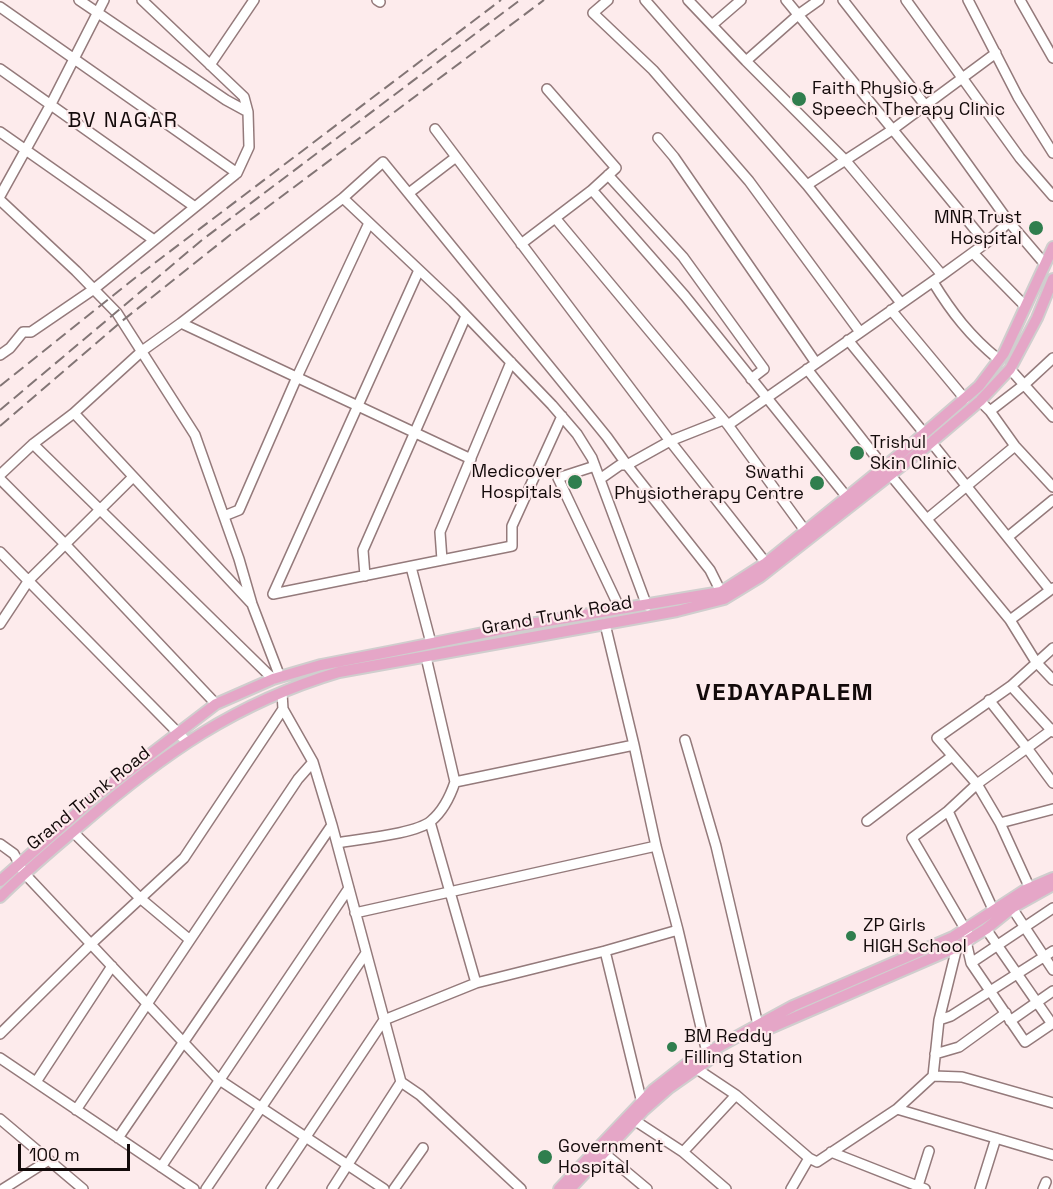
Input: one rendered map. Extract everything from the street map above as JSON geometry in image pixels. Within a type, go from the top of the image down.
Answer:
[{"type":"main road","points":[[928,437],[979,386],[1004,353],[1053,247]]},
{"type":"main road","points":[[0,881],[22,868],[96,796],[216,704],[277,678],[321,665],[413,647],[721,592],[807,534],[846,496],[887,470],[928,437],[980,401],[1010,369],[1037,318],[1053,279]]},
{"type":"main road","name":"Grand Trunk Road","points":[[0,897],[22,868],[73,832],[135,779],[188,742],[256,703],[298,685],[339,672],[677,611],[724,599],[760,577],[807,534],[887,470]]},
{"type":"main road","points":[[435,643],[442,654]]},
{"type":"main road","points":[[413,647],[421,658]]},
{"type":"main road","points":[[293,673],[298,685]]},
{"type":"main road","points":[[250,689],[256,703]]},
{"type":"main road","points":[[559,1189],[685,1065],[708,1056],[793,1006],[953,937],[965,939],[995,915],[1053,878]]},
{"type":"main road","points":[[759,1028],[986,929],[995,915],[1012,908],[1032,892],[1053,886]]},
{"type":"main road","points":[[570,1189],[634,1120],[643,1106],[697,1070],[708,1056]]},
{"type":"street","points":[[80,0],[226,100],[248,112]]},
{"type":"street","points":[[105,0],[0,198],[117,313],[195,435],[277,678]]},
{"type":"street","points":[[0,355],[10,348],[23,332],[31,332],[94,289],[237,173],[249,147],[248,112],[244,97],[143,0]]},
{"type":"street","points":[[210,64],[254,0]]},
{"type":"street","points":[[608,0],[593,13],[653,70],[749,181],[860,332]]},
{"type":"street","points":[[645,0],[807,185],[902,303]]},
{"type":"street","points":[[688,0],[846,160],[942,276]]},
{"type":"street","points":[[712,25],[741,0]]},
{"type":"street","points":[[786,0],[986,243]]},
{"type":"street","points":[[746,61],[798,15],[819,0]]},
{"type":"street","points":[[843,0],[925,105],[1010,222],[1044,263]]},
{"type":"street","points":[[906,0],[1020,158],[1053,196]]},
{"type":"street","points":[[968,0],[1018,97],[1053,153]]},
{"type":"street","points":[[1020,0],[1053,58]]},
{"type":"street","points":[[0,7],[237,173]]},
{"type":"street","points":[[807,185],[892,130],[996,53]]},
{"type":"street","points":[[0,69],[195,207]]},
{"type":"street","points":[[521,244],[556,219],[616,168],[547,89]]},
{"type":"street","points":[[435,129],[670,441],[766,563]]},
{"type":"street","points":[[0,132],[154,240]]},
{"type":"street","points":[[658,138],[674,157],[816,363]]},
{"type":"street","points":[[409,193],[456,157]]},
{"type":"street","points":[[216,704],[0,477],[33,444],[74,413],[142,351],[343,198],[383,162],[607,436],[627,465],[710,570],[721,592]]},
{"type":"street","points":[[608,175],[683,256],[764,369],[751,379]]},
{"type":"street","points":[[592,190],[686,296],[846,496]]},
{"type":"street","points":[[343,198],[466,316],[577,434],[595,466],[647,606]]},
{"type":"street","points":[[556,219],[726,422],[807,534]]},
{"type":"street","points":[[600,479],[620,465],[627,465],[670,441],[726,422],[767,398],[942,276],[1010,222]]},
{"type":"street","points":[[224,516],[239,510],[297,377],[369,223]]},
{"type":"street","points":[[973,253],[1025,306]]},
{"type":"street","points":[[419,270],[273,594],[512,546],[512,526],[562,416]]},
{"type":"street","points":[[933,282],[953,314],[983,347],[998,359]]},
{"type":"street","points":[[891,310],[965,399]]},
{"type":"street","points":[[365,576],[363,550],[466,316]]},
{"type":"street","points":[[181,323],[471,459]]},
{"type":"street","points":[[848,340],[1052,589],[1010,620]]},
{"type":"street","points":[[990,411],[1053,358]]},
{"type":"street","points":[[442,560],[440,532],[511,362]]},
{"type":"street","points":[[807,369],[1010,620],[1036,662],[1053,680]]},
{"type":"street","points":[[1010,369],[1053,417]]},
{"type":"street","points":[[980,401],[1015,446],[1053,487]]},
{"type":"street","points":[[74,413],[252,604]]},
{"type":"street","points":[[33,444],[277,678]]},
{"type":"street","points":[[927,519],[1015,446]]},
{"type":"street","points":[[595,466],[558,478],[620,609]]},
{"type":"street","points":[[1,620],[28,580],[133,477]]},
{"type":"street","points":[[1009,536],[1053,500]]},
{"type":"street","points":[[0,552],[188,742]]},
{"type":"street","points":[[411,567],[435,643]]},
{"type":"street","points":[[604,624],[708,1056]]},
{"type":"street","points":[[1032,892],[1000,823],[976,784],[937,738],[1011,686],[1053,648]]},
{"type":"street","points":[[337,843],[412,830],[430,822],[449,800],[455,782],[421,658]]},
{"type":"street","points":[[986,929],[1053,1024],[1025,1042],[971,963],[965,939],[912,838],[948,811],[976,784],[1053,730],[1011,686]]},
{"type":"street","points":[[282,693],[283,709],[313,762],[401,1082],[420,1095],[521,1189]]},
{"type":"street","points":[[989,700],[1053,783]]},
{"type":"street","points":[[0,1035],[91,944],[184,858],[283,709]]},
{"type":"street","points":[[685,740],[716,846],[759,1028]]},
{"type":"street","points":[[455,782],[634,745]]},
{"type":"street","points":[[867,821],[951,757]]},
{"type":"street","points":[[76,1110],[146,1002],[298,779],[313,762]]},
{"type":"street","points":[[1000,823],[1053,809]]},
{"type":"street","points":[[948,811],[995,915]]},
{"type":"street","points":[[430,822],[477,983]]},
{"type":"street","points":[[118,1138],[332,825]]},
{"type":"street","points":[[73,832],[140,898],[190,940]]},
{"type":"street","points":[[0,844],[14,854],[22,868],[218,1079],[384,1189]]},
{"type":"street","points":[[355,913],[656,846]]},
{"type":"street","points":[[160,1167],[349,888]]},
{"type":"street","points":[[1012,908],[1053,970]]},
{"type":"street","points":[[971,963],[1053,908]]},
{"type":"street","points":[[270,1189],[384,1020],[477,983],[678,930]]},
{"type":"street","points":[[697,1070],[736,1095],[809,1158],[817,1162],[897,1109],[933,1076],[939,1020],[965,939]]},
{"type":"street","points":[[605,951],[643,1106]]},
{"type":"street","points":[[939,1020],[951,1016],[1053,951]]},
{"type":"street","points":[[206,1189],[366,953]]},
{"type":"street","points":[[36,1082],[112,966]]},
{"type":"street","points":[[935,1054],[959,1047],[1053,991]]},
{"type":"street","points":[[0,1058],[194,1189]]},
{"type":"street","points":[[933,1076],[962,1077],[1053,1102]]},
{"type":"street","points":[[332,1189],[401,1082]]},
{"type":"street","points":[[683,1152],[736,1095]]},
{"type":"street","points":[[897,1109],[1053,1155]]},
{"type":"street","points":[[0,1119],[83,1189]]},
{"type":"street","points":[[634,1120],[683,1152],[726,1189]]},
{"type":"street","points":[[980,1189],[996,1138]]},
{"type":"street","points":[[394,1189],[423,1148]]},
{"type":"street","points":[[831,1152],[920,1188],[929,1151]]},
{"type":"street","points":[[604,1153],[647,1189]]},
{"type":"street","points":[[790,1189],[809,1158]]},
{"type":"street","points":[[3,1189],[49,1160]]},
{"type":"railway","points":[[0,386],[135,278],[501,0]]},
{"type":"railway","points":[[0,410],[202,240],[520,0]]},
{"type":"railway","points":[[0,426],[122,321],[230,235],[544,0]]},
{"type":"place","name":"Faith Physio & Speech Therapy Clinic","points":[[799,99]]},
{"type":"place","name":"MNR Trust Hospital","points":[[1036,228]]},
{"type":"place","name":"Trishul Skin Clinic","points":[[857,453]]},
{"type":"place","name":"Medicover Hospitals","points":[[575,482]]},
{"type":"place","name":"Swathi Physiotherapy Centre","points":[[817,483]]},
{"type":"place","name":"ZP Girls HIGH School","points":[[851,936]]},
{"type":"place","name":"BM Reddy Filling Station","points":[[672,1047]]},
{"type":"place","name":"Government Hospital","points":[[545,1157]]},
{"type":"district","name":"BV NAGAR","points":[[123,121]]},
{"type":"district","name":"VEDAYAPALEM","points":[[785,693]]}]
